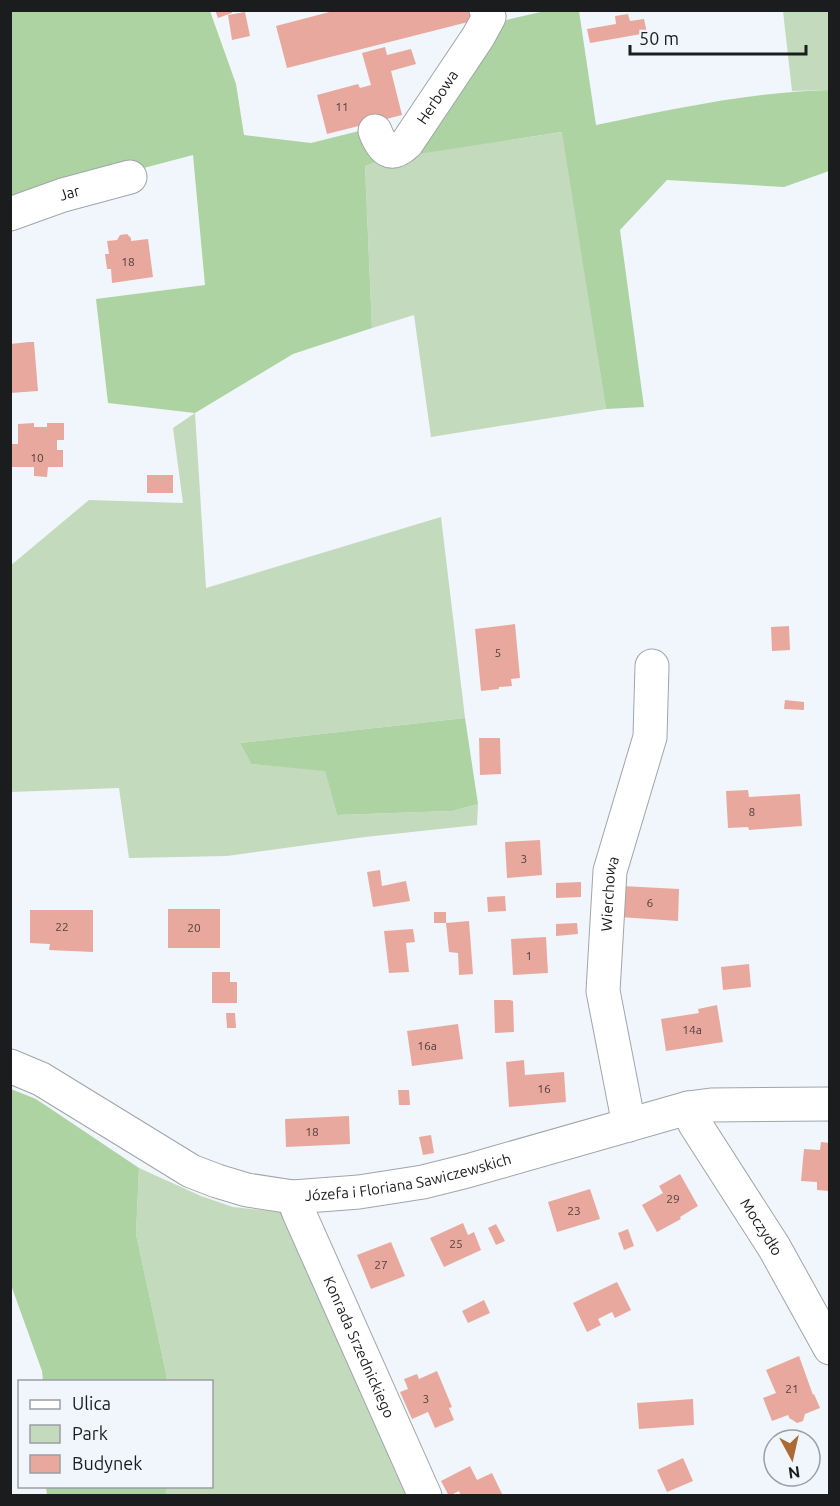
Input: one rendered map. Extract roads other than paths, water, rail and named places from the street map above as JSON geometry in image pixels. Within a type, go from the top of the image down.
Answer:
[{"type":"street","name":"Herbowa","points":[[375,131],[384,148],[389,151],[400,149],[407,143],[478,37],[489,17],[486,10]]},
{"type":"street","name":"Jar","points":[[10,214],[63,195],[130,177]]},
{"type":"street","name":"Wierchowa","points":[[629,1125],[603,991],[610,871],[650,737],[652,666]]},
{"type":"street","name":"Józefa i Floriana Sawiczewskich","points":[[10,1066],[40,1079],[191,1171],[247,1190],[293,1197],[359,1192],[423,1182],[487,1166],[688,1108],[711,1105],[830,1104]]},
{"type":"street","name":"Moczydło","points":[[688,1108],[695,1124],[774,1247],[830,1348]]},
{"type":"street","name":"Konrada Srzednickiego","points":[[293,1197],[425,1496]]}]
